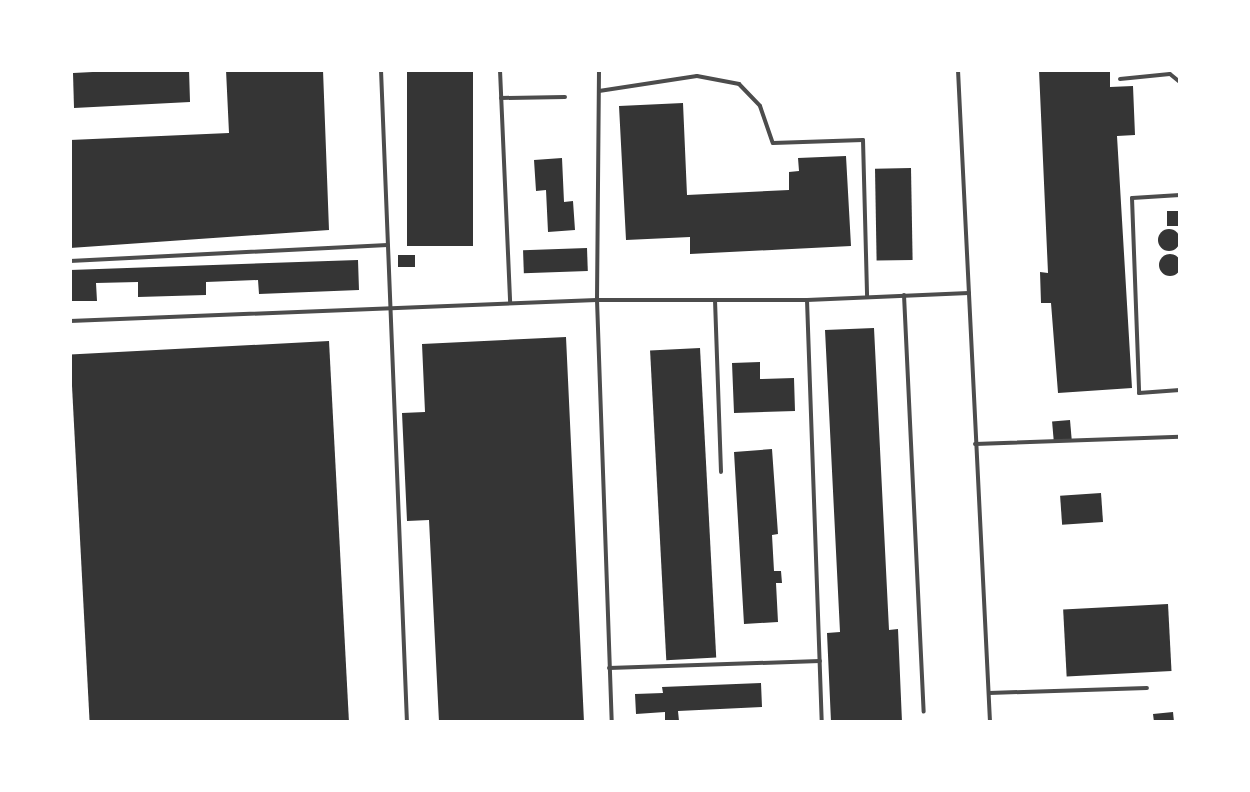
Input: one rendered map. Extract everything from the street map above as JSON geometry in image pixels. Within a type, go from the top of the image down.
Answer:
[{"type":"lane","points":[[381,70],[407,722]]},
{"type":"lane","points":[[500,70],[510,303]]},
{"type":"lane","points":[[599,70],[597,300],[612,722]]},
{"type":"lane","points":[[958,70],[990,722]]},
{"type":"lane","points":[[1120,79],[1170,74],[1179,82]]},
{"type":"lane","points":[[599,91],[697,76],[739,84],[760,106],[773,143],[863,140],[867,297]]},
{"type":"lane","points":[[501,98],[565,97]]},
{"type":"lane","points":[[1179,195],[1132,198],[1138,393],[1179,390]]},
{"type":"lane","points":[[70,261],[388,245]]},
{"type":"lane","points":[[70,321],[391,311],[597,300],[807,300],[969,293]]},
{"type":"lane","points":[[904,295],[924,712]]},
{"type":"lane","points":[[715,300],[721,472]]},
{"type":"lane","points":[[807,300],[822,722]]},
{"type":"lane","points":[[975,444],[1179,437]]},
{"type":"lane","points":[[609,668],[820,661]]},
{"type":"lane","points":[[989,693],[1147,688]]},
{"type":"building","points":[[189,70],[190,102],[74,108],[73,73]]},
{"type":"building","points":[[226,70],[323,70],[329,230],[70,248],[70,140],[229,133]]},
{"type":"building","points":[[407,70],[473,70],[473,246],[407,246]]},
{"type":"building","points":[[1039,70],[1110,70],[1110,87],[1133,86],[1135,135],[1117,136],[1132,388],[1058,393],[1051,303],[1041,303],[1040,272],[1048,273]]},
{"type":"building","points":[[683,103],[687,195],[789,190],[789,172],[799,171],[798,158],[846,156],[851,246],[690,254],[690,237],[626,240],[619,106]]},
{"type":"building","points":[[562,158],[564,202],[573,201],[575,230],[548,232],[546,190],[536,191],[534,160]]},
{"type":"building","points":[[911,168],[913,260],[877,261],[875,169]]},
{"type":"building","points":[[1167,211],[1179,211],[1179,226],[1167,226]]},
{"type":"building","points":[[1169,229],[1177,232],[1180,240],[1177,248],[1169,251],[1161,248],[1158,240],[1161,232]]},
{"type":"building","points":[[587,248],[588,271],[524,273],[523,250]]},
{"type":"building","points":[[1170,254],[1178,257],[1181,265],[1178,273],[1170,276],[1162,273],[1159,265],[1162,257]]},
{"type":"building","points":[[398,255],[415,255],[415,267],[398,267]]},
{"type":"building","points":[[358,260],[359,290],[259,294],[258,280],[206,282],[206,295],[138,297],[138,282],[96,283],[97,301],[70,301],[70,270]]},
{"type":"building","points":[[874,328],[889,630],[898,629],[902,722],[831,722],[827,633],[840,632],[825,330]]},
{"type":"building","points":[[566,337],[584,722],[439,722],[429,520],[407,521],[402,413],[425,412],[422,344]]},
{"type":"building","points":[[329,341],[349,721],[90,722],[70,355]]},
{"type":"building","points":[[700,348],[716,658],[666,660],[650,351]]},
{"type":"building","points":[[760,362],[760,379],[794,378],[795,411],[734,413],[732,363]]},
{"type":"building","points":[[1070,420],[1072,441],[1054,442],[1052,422]]},
{"type":"building","points":[[772,449],[778,534],[772,535],[774,571],[781,571],[782,583],[776,583],[778,622],[744,624],[734,452]]},
{"type":"building","points":[[1101,493],[1103,522],[1062,525],[1060,496]]},
{"type":"building","points":[[1168,604],[1172,671],[1067,676],[1063,609]]},
{"type":"building","points":[[761,683],[762,707],[678,711],[679,721],[665,722],[665,712],[636,714],[635,694],[663,693],[662,687]]},
{"type":"building","points":[[1173,712],[1174,722],[1154,722],[1153,714]]}]
